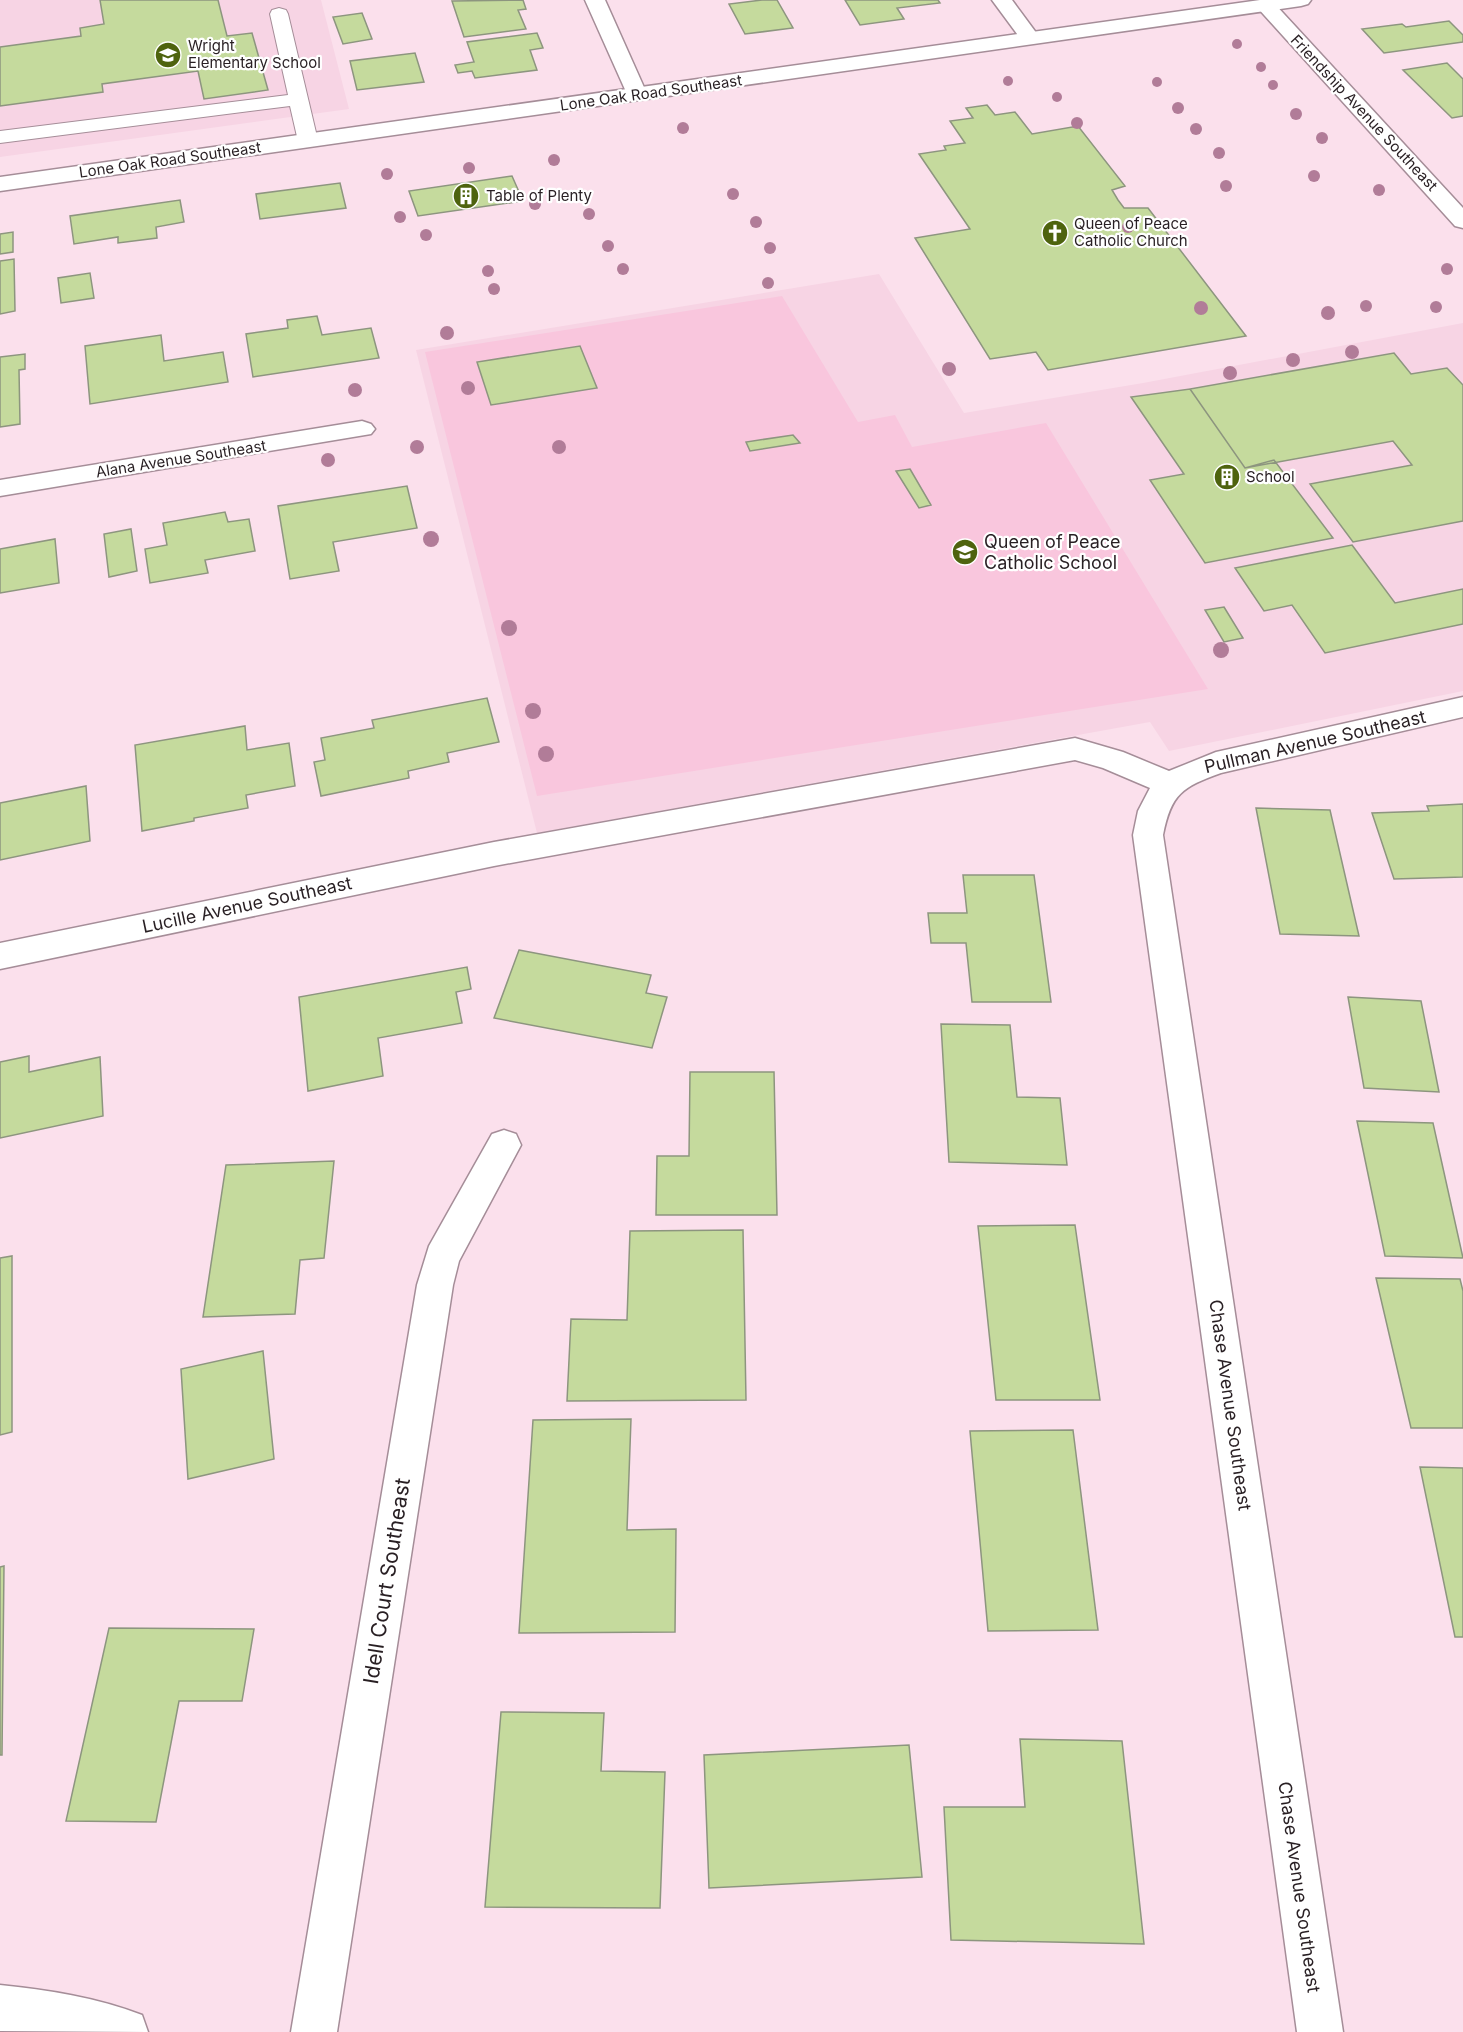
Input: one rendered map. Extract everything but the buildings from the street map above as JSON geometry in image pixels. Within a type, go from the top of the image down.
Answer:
[{"type":"street","points":[[595,0],[637,94]]},
{"type":"street","points":[[1002,0],[1030,38]]},
{"type":"street","name":"Lone Oak Road Southeast","points":[[0,184],[1301,0]]},
{"type":"street","name":"Friendship Avenue Southeast","points":[[1265,5],[1463,221]]},
{"type":"street","name":"Alana Avenue Southeast","points":[[0,488],[362,429]]},
{"type":"street","name":"Pullman Avenue Southeast","points":[[1170,784],[1189,773],[1216,763],[1463,707]]},
{"type":"street","name":"Lucille Avenue Southeast","points":[[0,956],[494,854],[1075,749],[1113,760],[1170,784]]},
{"type":"street","name":"Chase Avenue Southeast","points":[[1170,784],[1153,808],[1148,835],[1320,2032]]},
{"type":"street","name":"Idell Court Southeast","points":[[315,2032],[435,1286],[442,1258],[504,1145]]},
{"type":"street","points":[[0,2008],[59,2015],[125,2032]]},
{"type":"lane","points":[[279,14],[308,141]]},
{"type":"lane","points":[[0,136],[299,99]]},
{"type":"shaded area","name":"Wright Elementary School","points":[[0,0],[321,0],[349,109],[0,157]]},
{"type":"shaded area","name":"Queen of Peace Catholic School","points":[[879,274],[964,413],[1143,383],[1463,323],[1463,691],[1169,751],[1150,722],[537,833],[416,350]]},
{"type":"shaded area","points":[[782,296],[858,422],[895,415],[912,447],[1046,423],[1208,689],[537,796],[425,352]]},
{"type":"place","name":"Wright Elementary School","points":[[168,55]]},
{"type":"place","name":"Table of Plenty","points":[[466,196]]},
{"type":"place","name":"Queen of Peace Catholic Church","points":[[1055,233]]},
{"type":"place","name":"School","points":[[1227,477]]},
{"type":"place","name":"Queen of Peace Catholic School","points":[[965,552]]}]
